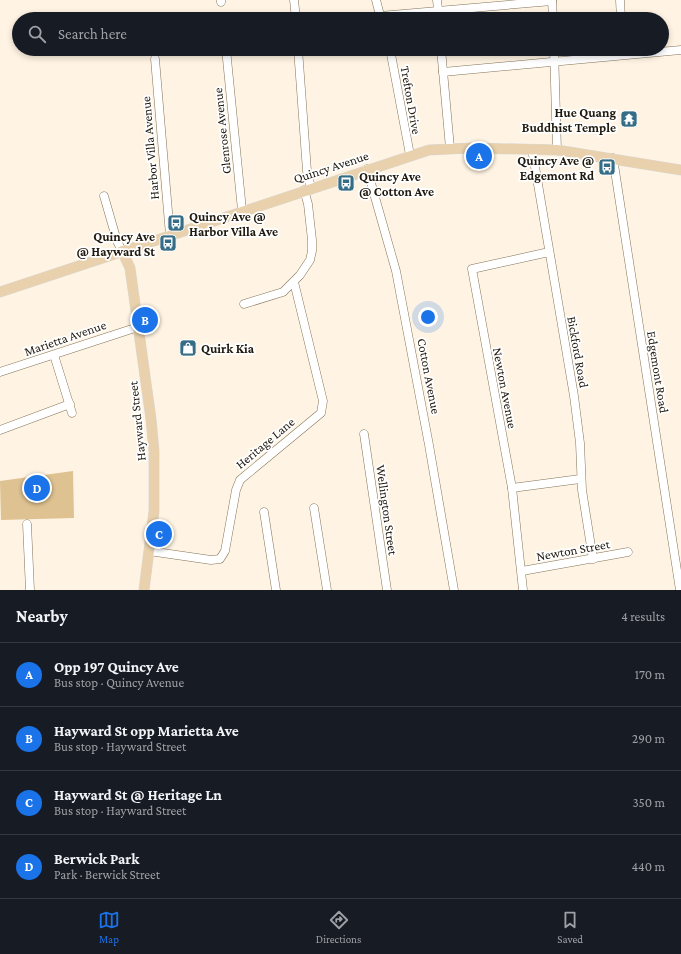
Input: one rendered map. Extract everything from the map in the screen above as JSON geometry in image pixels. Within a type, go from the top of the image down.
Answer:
[{"type":"main road","name":"Quincy Avenue","points":[[0,292],[242,210],[429,150],[450,148],[557,150],[681,170]]},
{"type":"main road","name":"Hayward Street","points":[[122,251],[130,268],[154,451],[154,499],[144,590]]},
{"type":"street","points":[[294,0],[295,12]]},
{"type":"street","points":[[376,0],[380,12]]},
{"type":"street","points":[[437,0],[438,12]]},
{"type":"street","points":[[461,12],[552,0],[553,12]]},
{"type":"street","points":[[620,0],[621,12]]},
{"type":"street","points":[[669,50],[681,50]]},
{"type":"street","name":"Glenrose Avenue","points":[[227,56],[242,210]]},
{"type":"street","points":[[244,304],[283,292],[307,267],[312,251],[299,56]]},
{"type":"street","name":"Trefton Drive","points":[[391,56],[410,155]]},
{"type":"street","points":[[442,56],[450,148]]},
{"type":"street","points":[[554,56],[557,150]]},
{"type":"street","points":[[443,72],[589,56]]},
{"type":"street","name":"Harbor Villa Avenue","points":[[155,59],[170,235]]},
{"type":"street","name":"Bickford Road","points":[[532,149],[574,396],[580,443],[580,479],[594,559]]},
{"type":"street","name":"Edgemont Road","points":[[613,158],[680,590]]},
{"type":"street","name":"Cotton Avenue","points":[[367,169],[399,287],[429,445],[454,590]]},
{"type":"street","points":[[104,196],[117,241],[122,251]]},
{"type":"street","name":"Newton Avenue","points":[[523,590],[512,488],[472,269],[549,252]]},
{"type":"street","name":"Heritage Lane","points":[[149,552],[211,560],[220,559],[225,551],[236,490],[240,480],[321,413],[322,401],[294,282]]},
{"type":"street","name":"Marietta Avenue","points":[[0,372],[138,327]]},
{"type":"street","points":[[54,355],[72,413]]},
{"type":"street","points":[[0,430],[70,404]]},
{"type":"street","name":"Wellington Street","points":[[364,434],[387,590]]},
{"type":"street","points":[[512,488],[580,479]]},
{"type":"street","points":[[314,508],[327,590]]},
{"type":"street","points":[[264,512],[276,590]]},
{"type":"street","points":[[27,524],[30,590]]},
{"type":"street","name":"Newton Street","points":[[522,572],[628,552]]},
{"type":"shaded area","points":[[73,471],[74,518],[1,520],[0,481]]},
{"type":"place","name":"Hue Quang Buddhist Temple","points":[[629,119]]},
{"type":"place","name":"Opp 197 Quincy Ave","points":[[479,156]]},
{"type":"place","name":"Quincy Ave @ Edgemont Rd","points":[[607,167]]},
{"type":"place","name":"Quincy Ave @ Cotton Ave","points":[[346,183]]},
{"type":"place","name":"Quincy Ave @ Harbor Villa Ave","points":[[176,223]]},
{"type":"place","name":"Quincy Ave @ Hayward St","points":[[168,243]]},
{"type":"place","name":"Hayward St opp Marietta Ave","points":[[145,320]]},
{"type":"place","name":"Quirk Kia","points":[[188,348]]},
{"type":"place","name":"Berwick Park","points":[[37,488]]},
{"type":"place","name":"Hayward St @ Heritage Ln","points":[[159,534]]}]
